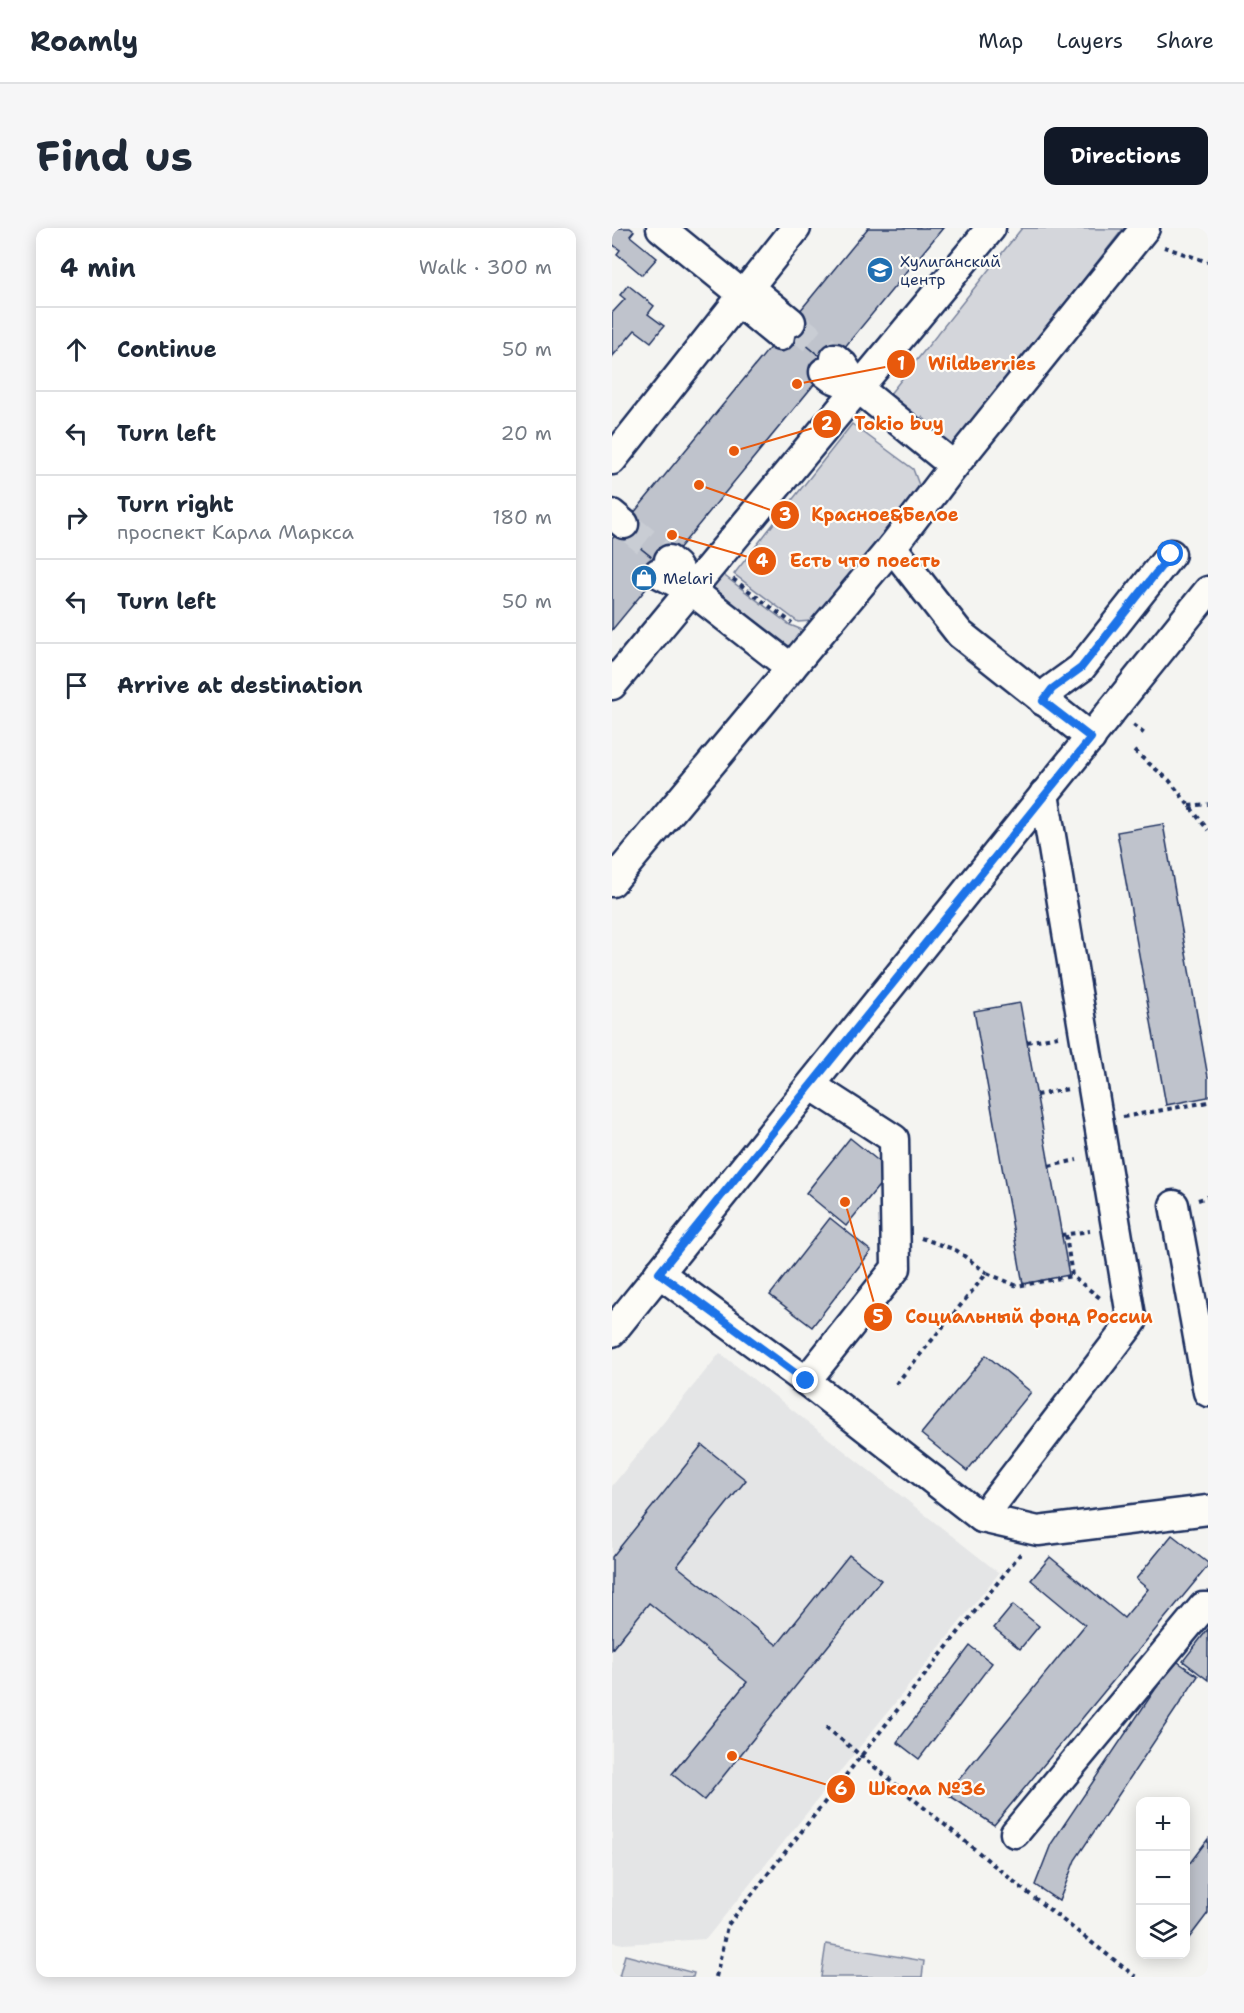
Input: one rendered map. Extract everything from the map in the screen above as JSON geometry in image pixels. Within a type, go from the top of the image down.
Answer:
[{"type":"street","points":[[661,228],[742,294],[746,308],[785,329]]},
{"type":"street","points":[[612,460],[796,228]]},
{"type":"street","points":[[612,685],[991,228]]},
{"type":"street","points":[[612,882],[892,547],[954,465],[1151,236]]},
{"type":"street","points":[[830,365],[843,365],[858,388],[954,465]]},
{"type":"street","points":[[892,547],[960,634],[1091,738]]},
{"type":"street","points":[[1043,701],[1052,689],[1081,668],[1171,554]]},
{"type":"street","points":[[664,567],[791,668]]},
{"type":"street","points":[[612,1332],[1208,591]]},
{"type":"street","points":[[982,1518],[1132,1322],[1044,794]]},
{"type":"street","points":[[806,1381],[896,1268],[894,1139],[812,1086]]},
{"type":"street","points":[[1174,1205],[1208,1392]]},
{"type":"street","points":[[659,1273],[806,1381],[982,1518],[1038,1531],[1208,1510]]},
{"type":"street","points":[[1015,1833],[1203,1607],[1208,1607]]},
{"type":"path","points":[[1151,236],[1208,262]]},
{"type":"path","points":[[713,564],[795,626]]},
{"type":"path","points":[[1134,751],[1169,780],[1208,830]]},
{"type":"path","points":[[1189,806],[1208,804]]},
{"type":"path","points":[[1027,1042],[1040,1039]]},
{"type":"path","points":[[1036,1095],[1048,1092]]},
{"type":"path","points":[[1098,1121],[1208,1102]]},
{"type":"path","points":[[1049,1166],[1060,1162]]},
{"type":"path","points":[[1073,1233],[1064,1235],[1072,1276],[1132,1322]]},
{"type":"path","points":[[956,1250],[987,1273],[1017,1287],[1072,1276]]},
{"type":"path","points":[[896,1384],[987,1273]]},
{"type":"path","points":[[716,1977],[727,1926],[1038,1531]]},
{"type":"path","points":[[826,1727],[1023,1889],[1136,1977]]},
{"type":"shaded area","points":[[1022,228],[1123,229],[950,450],[932,436],[937,429],[922,417],[916,424],[885,400]]},
{"type":"shaded area","points":[[852,424],[913,469],[919,485],[916,493],[811,621],[798,622],[734,574]]},
{"type":"shaded area","points":[[718,571],[790,625],[805,631],[798,645],[789,646],[707,584]]},
{"type":"shaded area","points":[[720,1353],[999,1573],[706,1939],[623,1944],[612,1942],[612,1486]]},
{"type":"shaded area","points":[[826,1944],[924,1961],[922,1977],[821,1977]]},
{"type":"shaded area","points":[[625,1955],[694,1973],[693,1977],[619,1977]]},
{"type":"building","points":[[612,228],[630,228],[634,231],[630,236],[657,258],[642,275],[617,254],[620,250],[612,244]]},
{"type":"building","points":[[868,228],[943,228],[830,365],[786,328]]},
{"type":"building","points":[[628,285],[654,306],[648,314],[664,326],[651,342],[635,330],[612,357],[612,313],[625,299],[620,295]]},
{"type":"building","points":[[786,328],[830,365],[664,567],[619,531]]},
{"type":"building","points":[[619,531],[664,567],[612,630],[612,539]]},
{"type":"building","points":[[1163,824],[1208,1077],[1208,1097],[1166,1105],[1117,832]]},
{"type":"building","points":[[1020,1003],[1069,1275],[1023,1284],[974,1011]]},
{"type":"building","points":[[850,1138],[891,1171],[846,1226],[806,1193]]},
{"type":"building","points":[[830,1218],[871,1251],[812,1327],[770,1295]]},
{"type":"building","points":[[986,1355],[1031,1392],[967,1471],[921,1434]]},
{"type":"building","points":[[702,1445],[746,1480],[677,1566],[777,1645],[849,1555],[881,1580],[704,1800],[672,1774],[747,1682],[649,1603],[612,1649],[612,1557]]},
{"type":"building","points":[[1172,1535],[1208,1563],[1208,1566],[994,1825],[947,1794],[1085,1625],[1031,1580],[1050,1557],[1124,1618],[1148,1589],[1136,1579]]},
{"type":"building","points":[[1013,1605],[1039,1626],[1020,1649],[994,1628]]},
{"type":"building","points":[[1208,1629],[1208,1680],[1183,1661]]},
{"type":"building","points":[[970,1646],[992,1663],[919,1759],[897,1742]]},
{"type":"building","points":[[1175,1660],[1198,1676],[1075,1860],[1059,1901],[1035,1885],[1051,1844]]},
{"type":"building","points":[[1208,1839],[1208,1913],[1190,1937],[1190,1905],[1190,1863]]},
{"type":"tunnel","points":[[791,322],[835,358]]},
{"type":"tunnel","points":[[624,524],[669,560]]},
{"type":"place","name":"Хулиганский центр","points":[[880,270]]},
{"type":"place","name":"Wildberries","points":[[797,384]]},
{"type":"place","name":"Tokio buy","points":[[734,451]]},
{"type":"place","name":"Красное&Белое","points":[[699,485]]},
{"type":"place","name":"Есть что поесть","points":[[672,535]]},
{"type":"place","name":"Melari","points":[[644,578]]},
{"type":"place","name":"Социальный фонд России","points":[[845,1202]]},
{"type":"place","name":"Школа №36","points":[[732,1756]]},
{"type":"route","points":[[806,1381],[659,1273],[1091,738],[1043,701],[1052,689],[1081,668],[1171,554]]}]
